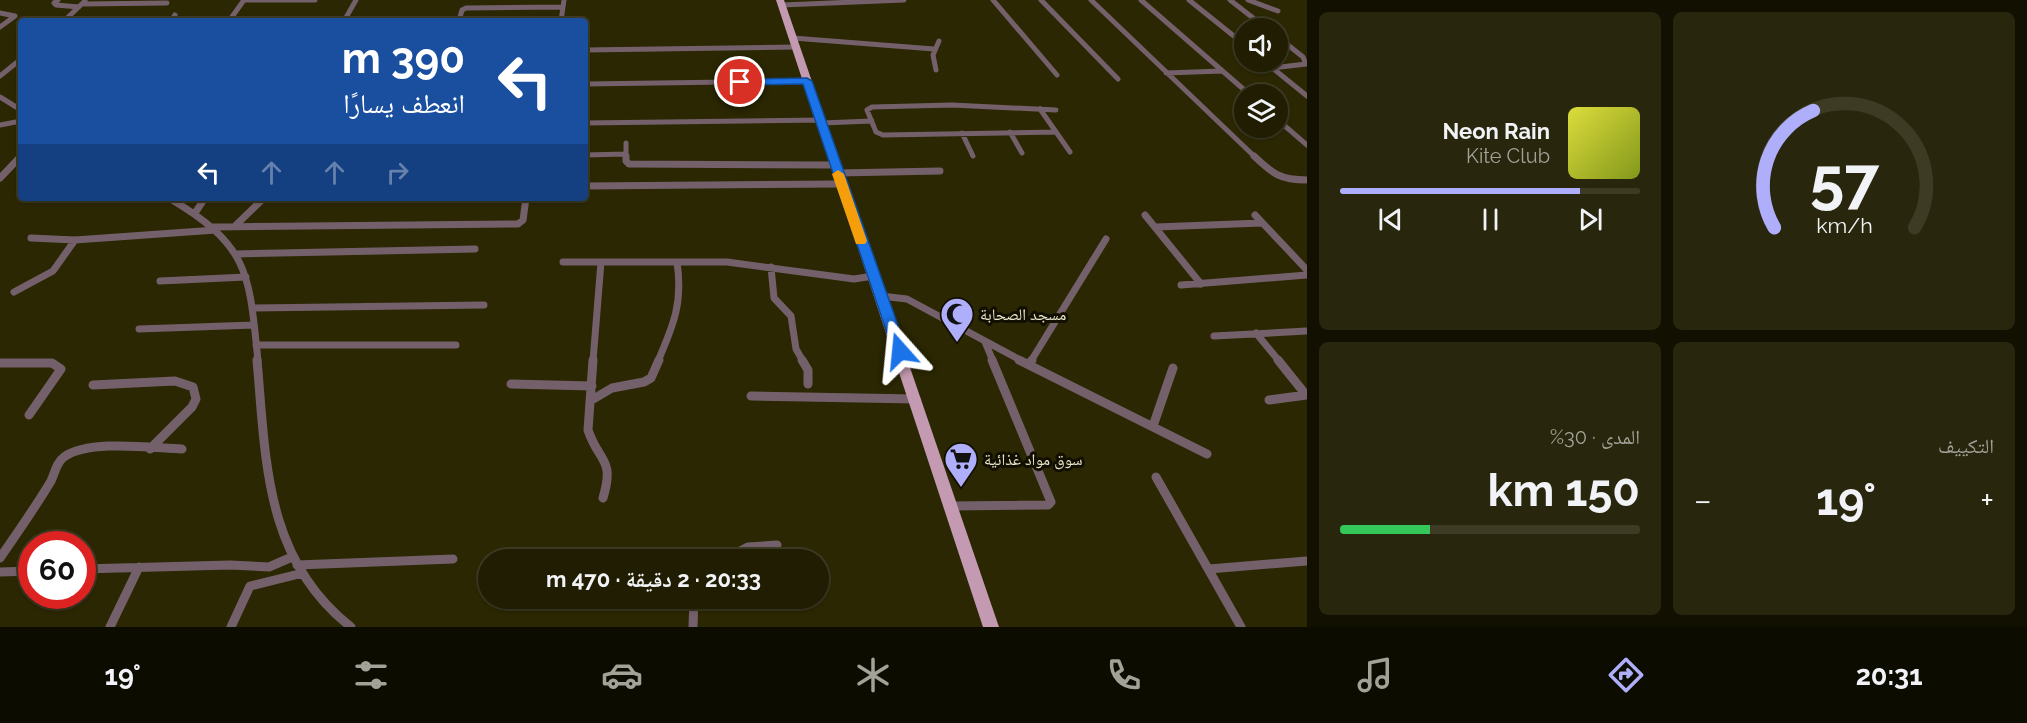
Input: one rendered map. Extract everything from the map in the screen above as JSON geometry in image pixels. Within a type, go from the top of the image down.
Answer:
[{"type":"main road","points":[[781,2],[991,627]]},
{"type":"street","points":[[58,0],[54,3],[56,5],[166,3]]},
{"type":"street","points":[[230,18],[244,0],[315,0]]},
{"type":"street","points":[[346,18],[356,0]]},
{"type":"street","points":[[561,18],[564,0]]},
{"type":"street","points":[[781,2],[904,0]]},
{"type":"street","points":[[993,0],[1057,75]]},
{"type":"street","points":[[1041,0],[1118,80]]},
{"type":"street","points":[[1091,0],[1272,172],[1287,180],[1307,180]]},
{"type":"street","points":[[1141,0],[1237,84]]},
{"type":"street","points":[[1189,0],[1234,36]]},
{"type":"street","points":[[1230,0],[1253,18]]},
{"type":"street","points":[[1248,0],[1278,11]]},
{"type":"street","points":[[67,18],[82,4]]},
{"type":"street","points":[[460,18],[462,10],[466,8],[563,7]]},
{"type":"street","points":[[0,13],[15,16],[0,27]]},
{"type":"street","points":[[936,70],[932,57],[939,41]]},
{"type":"street","points":[[588,50],[795,42],[934,49]]},
{"type":"street","points":[[1288,45],[1303,57],[1306,64],[1288,66]]},
{"type":"street","points":[[0,76],[18,61]]},
{"type":"street","points":[[1166,73],[1222,71]]},
{"type":"street","points":[[1277,72],[1307,96]]},
{"type":"street","points":[[588,84],[807,81]]},
{"type":"street","points":[[0,97],[18,108]]},
{"type":"street","points":[[1055,132],[883,135],[877,134],[867,110],[872,106],[952,105],[1056,110]]},
{"type":"street","points":[[1040,109],[1070,152]]},
{"type":"street","points":[[588,123],[872,121]]},
{"type":"street","points":[[0,125],[18,122]]},
{"type":"street","points":[[1288,129],[1307,145]]},
{"type":"street","points":[[1010,132],[1022,153]]},
{"type":"street","points":[[962,133],[973,156]]},
{"type":"street","points":[[626,143],[627,163],[838,174]]},
{"type":"street","points":[[588,155],[626,154]]},
{"type":"street","points":[[0,178],[18,159]]},
{"type":"street","points":[[588,186],[940,171]]},
{"type":"street","points":[[174,201],[215,228],[236,254],[246,277],[254,325],[268,472],[276,509],[298,565],[339,619],[351,627]]},
{"type":"street","points":[[195,213],[203,201]]},
{"type":"street","points":[[235,226],[261,201]]},
{"type":"street","points":[[31,238],[75,240],[235,226],[518,224],[523,220],[526,201]]},
{"type":"street","points":[[1145,215],[1201,284]]},
{"type":"street","points":[[1255,215],[1307,272]]},
{"type":"street","points":[[1156,227],[1262,223]]},
{"type":"street","points":[[1029,366],[1106,239]]},
{"type":"street","points":[[14,292],[53,271],[75,240]]},
{"type":"street","points":[[236,254],[475,249]]},
{"type":"street","points":[[563,262],[727,262],[854,279],[873,276]]},
{"type":"street","points":[[601,262],[590,401],[590,438],[609,468],[608,483],[603,498]]},
{"type":"street","points":[[590,401],[612,388],[644,382],[651,378],[679,304],[681,288],[678,262]]},
{"type":"street","points":[[771,267],[774,298],[791,316],[796,349],[808,370],[808,384]]},
{"type":"street","points":[[1181,285],[1307,272]]},
{"type":"street","points":[[160,281],[246,277]]},
{"type":"street","points":[[881,296],[907,299],[1029,366],[1207,454]]},
{"type":"street","points":[[252,308],[484,305]]},
{"type":"street","points":[[139,329],[254,325]]},
{"type":"street","points":[[1214,336],[1307,331]]},
{"type":"street","points":[[1256,333],[1307,395]]},
{"type":"street","points":[[951,506],[1048,505],[1051,502],[985,342]]},
{"type":"street","points":[[256,345],[456,345]]},
{"type":"street","points":[[0,363],[49,363],[61,369],[29,415]]},
{"type":"street","points":[[1153,426],[1173,368]]},
{"type":"street","points":[[93,385],[175,381],[193,387],[196,399],[192,407],[150,449]]},
{"type":"street","points":[[511,384],[592,386]]},
{"type":"street","points":[[1269,400],[1307,395]]},
{"type":"street","points":[[751,396],[915,399]]},
{"type":"street","points":[[0,558],[52,479],[56,467],[73,452],[97,448],[182,449]]},
{"type":"street","points":[[1156,477],[1241,627]]},
{"type":"street","points":[[742,549],[755,544],[777,545]]},
{"type":"street","points":[[96,569],[230,565],[269,567],[453,559]]},
{"type":"street","points":[[1209,569],[1307,561]]},
{"type":"street","points":[[231,627],[250,586],[298,565]]},
{"type":"street","points":[[110,627],[139,567]]},
{"type":"street","points":[[0,572],[18,571]]},
{"type":"street","points":[[693,627],[694,609]]},
{"type":"slow traffic","points":[[838,174],[861,241]]},
{"type":"place","name":"مسجد الصحابة","points":[[957,343]]},
{"type":"place","name":"سوق مواد غذائية","points":[[961,488]]},
{"type":"route","points":[[740,82],[807,81],[900,351]]}]
